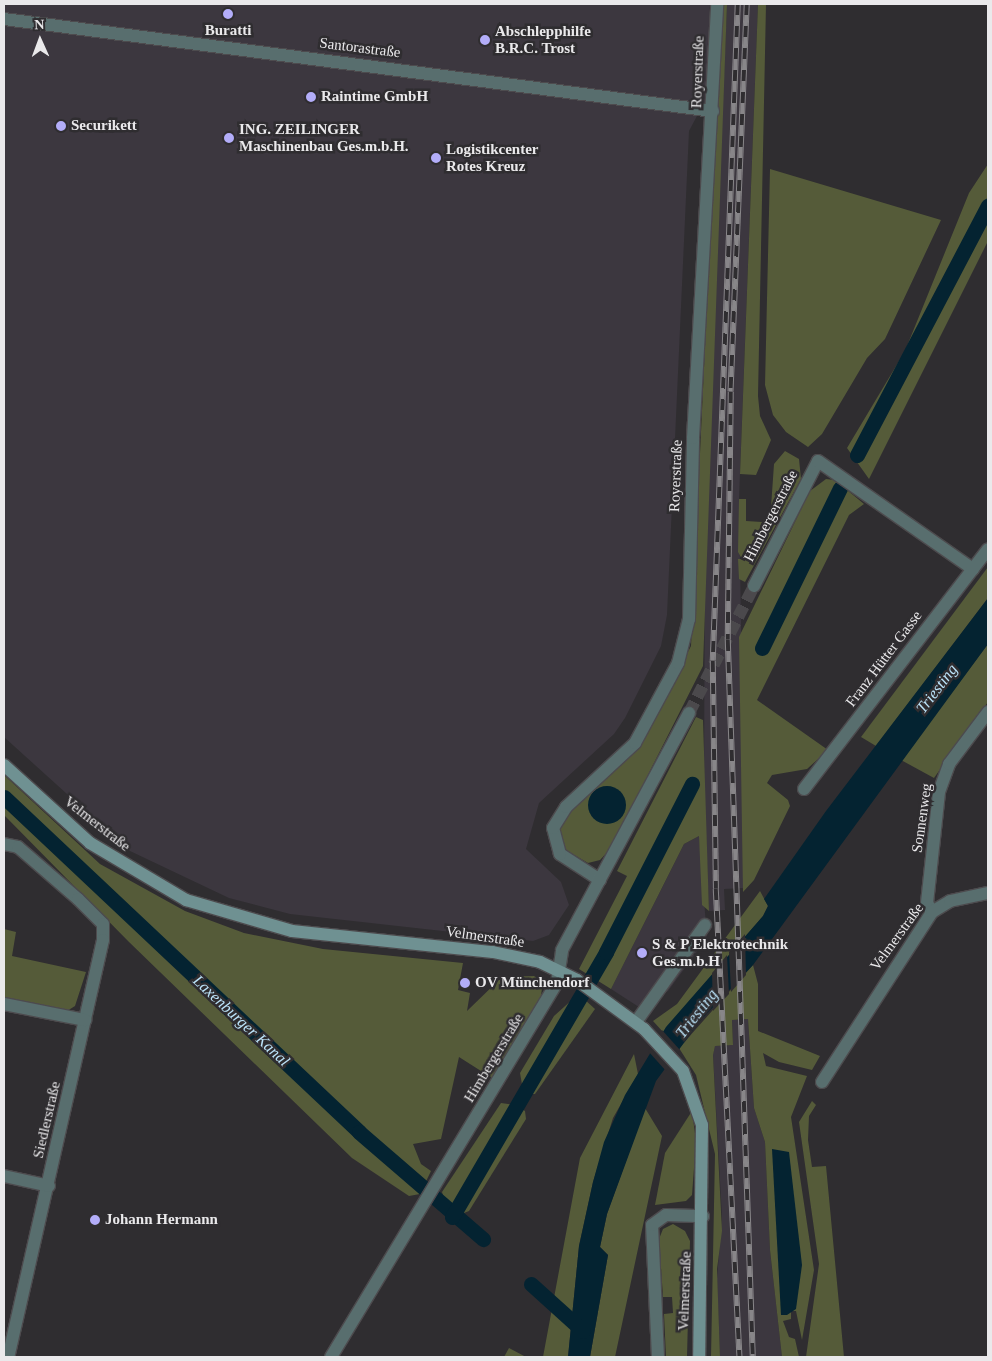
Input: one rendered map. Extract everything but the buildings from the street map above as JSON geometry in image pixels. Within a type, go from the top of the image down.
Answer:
[{"type":"street","name":"Royerstraße","points":[[600,880],[560,854],[553,828],[566,807],[635,743],[686,642],[717,4]]},
{"type":"street","name":"Santorastraße","points":[[4,19],[713,111]]},
{"type":"street","name":"Himbergerstraße","points":[[754,586],[818,461],[973,569]]},
{"type":"street","name":"Franz Hütter Gasse","points":[[804,788],[988,549]]},
{"type":"street","name":"Sonnenweg","points":[[932,912],[928,903],[939,792],[949,764],[988,712]]},
{"type":"street","name":"Himbergerstraße","points":[[332,1357],[424,1200],[503,1076],[557,983],[562,950],[689,713]]},
{"type":"street","name":"Velmerstraße","points":[[4,765],[97,847],[157,886],[210,909],[292,931],[493,952],[559,969],[640,1026],[682,1071],[702,1125],[703,1216],[699,1357]]},
{"type":"street","name":"Siedlerstraße","points":[[4,844],[18,847],[78,899],[103,924],[85,1020],[49,1186],[8,1357]]},
{"type":"street","name":"Velmerstraße","points":[[822,1082],[932,912],[950,901],[988,893]]},
{"type":"street","points":[[640,1026],[705,925]]},
{"type":"street","points":[[4,1004],[85,1020]]},
{"type":"street","points":[[4,1176],[49,1186]]},
{"type":"street","points":[[658,1357],[652,1225],[666,1215],[703,1216]]},
{"type":"shaded area","points":[[4,4],[710,4],[706,99],[689,131],[667,615],[661,646],[625,718],[614,734],[539,803],[526,849],[561,882],[569,905],[549,935],[533,941],[290,914],[229,898],[130,851],[4,737]]},
{"type":"shaded area","points":[[727,4],[758,4],[739,499],[745,871],[743,888],[724,889],[725,910],[709,911],[704,786],[705,524]]},
{"type":"shaded area","points":[[699,836],[707,938],[668,991],[642,1009],[611,989],[684,844]]},
{"type":"shaded area","points":[[748,1019],[754,1108],[765,1142],[770,1250],[782,1357],[720,1357],[717,1279],[722,1217],[713,1054],[715,1046],[733,1045],[732,1020]]},
{"type":"green space","points":[[721,4],[727,4],[703,666],[611,848],[600,860],[588,863],[564,849],[559,829],[572,809],[637,750],[691,646]]},
{"type":"green space","points":[[758,4],[766,4],[758,396],[760,416],[771,440],[756,475],[740,474]]},
{"type":"green space","points":[[988,164],[988,241],[869,479],[847,448],[905,351],[969,193]]},
{"type":"green space","points":[[770,169],[941,220],[885,339],[867,358],[822,434],[808,447],[786,432],[773,415],[765,385]]},
{"type":"green space","points":[[785,451],[799,459],[801,479],[745,582],[739,579],[738,559],[742,559],[738,552],[739,499],[746,499],[746,521],[762,522],[759,530],[765,532],[770,522],[774,464]]},
{"type":"green space","points":[[826,479],[835,480],[864,504],[849,515],[757,700],[828,750],[807,769],[772,775],[767,783],[788,800],[790,806],[754,880],[743,892],[739,637],[810,491]]},
{"type":"green space","points":[[988,567],[988,598],[876,746],[861,737]]},
{"type":"green space","points":[[988,644],[988,702],[934,778],[901,760]]},
{"type":"green space","points":[[696,717],[703,720],[709,911],[702,905],[699,836],[684,844],[611,989],[579,969],[627,876],[617,871]]},
{"type":"green space","points":[[4,775],[100,864],[185,911],[244,933],[323,949],[463,963],[458,990],[470,993],[467,1011],[502,977],[534,976],[543,982],[540,1002],[492,1078],[459,1057],[441,1139],[413,1144],[421,1164],[431,1171],[420,1194],[409,1196],[352,1158],[129,942],[4,815]]},
{"type":"green space","points":[[760,891],[768,906],[763,916],[663,1032],[653,1021],[677,1004]]},
{"type":"green space","points":[[4,929],[16,932],[12,956],[86,972],[75,1006],[67,1011],[4,997]]},
{"type":"green space","points":[[753,965],[758,984],[758,1031],[820,1056],[812,1070],[779,1062],[763,1053],[766,1066],[807,1076],[791,1117],[814,1270],[802,1340],[796,1311],[791,1311],[791,1319],[783,1321],[789,1337],[795,1339],[799,1357],[782,1357],[770,1250],[765,1142],[754,1108],[748,1019],[732,1020],[733,1045],[715,1046],[713,1055],[722,1231],[717,1269],[720,1357],[711,1357],[715,1154],[696,1075],[679,1048]]},
{"type":"green space","points":[[574,998],[584,999],[595,1009],[535,1094],[530,1094],[523,1090],[520,1073],[554,1016]]},
{"type":"green space","points":[[634,1054],[638,1074],[613,1118],[593,1182],[579,1246],[568,1357],[543,1357],[580,1158]]},
{"type":"green space","points":[[812,1101],[816,1105],[809,1116],[808,1140],[812,1167],[826,1166],[844,1357],[806,1357],[819,1264],[799,1122]]},
{"type":"green space","points":[[501,1103],[515,1105],[525,1111],[526,1119],[469,1211],[459,1215],[447,1207],[442,1192]]},
{"type":"green space","points":[[645,1108],[662,1136],[615,1357],[590,1357],[608,1255],[600,1247],[607,1214]]},
{"type":"green space","points":[[692,1111],[696,1141],[692,1195],[686,1201],[655,1205],[665,1153]]},
{"type":"green space","points":[[673,1224],[685,1231],[690,1241],[687,1357],[666,1357],[664,1314],[673,1313],[672,1297],[663,1297],[659,1239],[663,1229]]},
{"type":"green space","points":[[509,1348],[526,1357],[504,1357]]},
{"type":"water","name":"Triesting","points":[[988,598],[988,644],[753,965],[700,1021],[656,1081],[607,1214],[600,1247],[608,1255],[590,1357],[568,1357],[579,1246],[604,1142],[625,1095],[666,1027],[763,916],[768,906],[764,899],[826,811]]},
{"type":"water","points":[[607,786],[621,791],[626,805],[621,819],[607,824],[593,819],[588,805],[593,791]]},
{"type":"water","points":[[772,1149],[789,1152],[802,1265],[796,1309],[787,1315],[781,1315]]},
{"type":"pier","points":[[745,934],[746,975],[731,992],[729,952]]},
{"type":"pier","points":[[727,955],[729,994],[713,1011],[712,973]]},
{"type":"pier","points":[[662,1030],[680,1050],[666,1071],[648,1051]]},
{"type":"waterway","points":[[857,455],[988,205]]},
{"type":"waterway","points":[[762,648],[840,488]]},
{"type":"waterway","points":[[452,1217],[606,952],[692,784]]},
{"type":"waterway","name":"Laxenburger Kanal","points":[[4,797],[359,1132],[483,1239]]},
{"type":"waterway","name":"Laxenburger Kanal","points":[[531,1284],[583,1331]]},
{"type":"tunnel","points":[[689,713],[754,586]]},
{"type":"railway","points":[[738,4],[713,661],[716,889],[740,1357]]},
{"type":"railway","points":[[747,4],[731,392],[728,640],[753,1357]]},
{"type":"place","name":"Buratti","points":[[228,14]]},
{"type":"place","name":"Abschlepphilfe B.R.C. Trost","points":[[485,40]]},
{"type":"place","name":"Raintime GmbH","points":[[311,97]]},
{"type":"place","name":"Securikett","points":[[61,126]]},
{"type":"place","name":"ING. ZEILINGER Maschinenbau Ges.m.b.H.","points":[[229,138]]},
{"type":"place","name":"Logistikcenter Rotes Kreuz","points":[[436,158]]},
{"type":"place","name":"S & P Elektrotechnik Ges.m.b.H","points":[[642,953]]},
{"type":"place","name":"OV Münchendorf","points":[[465,983]]},
{"type":"place","name":"Johann Hermann","points":[[95,1220]]}]
